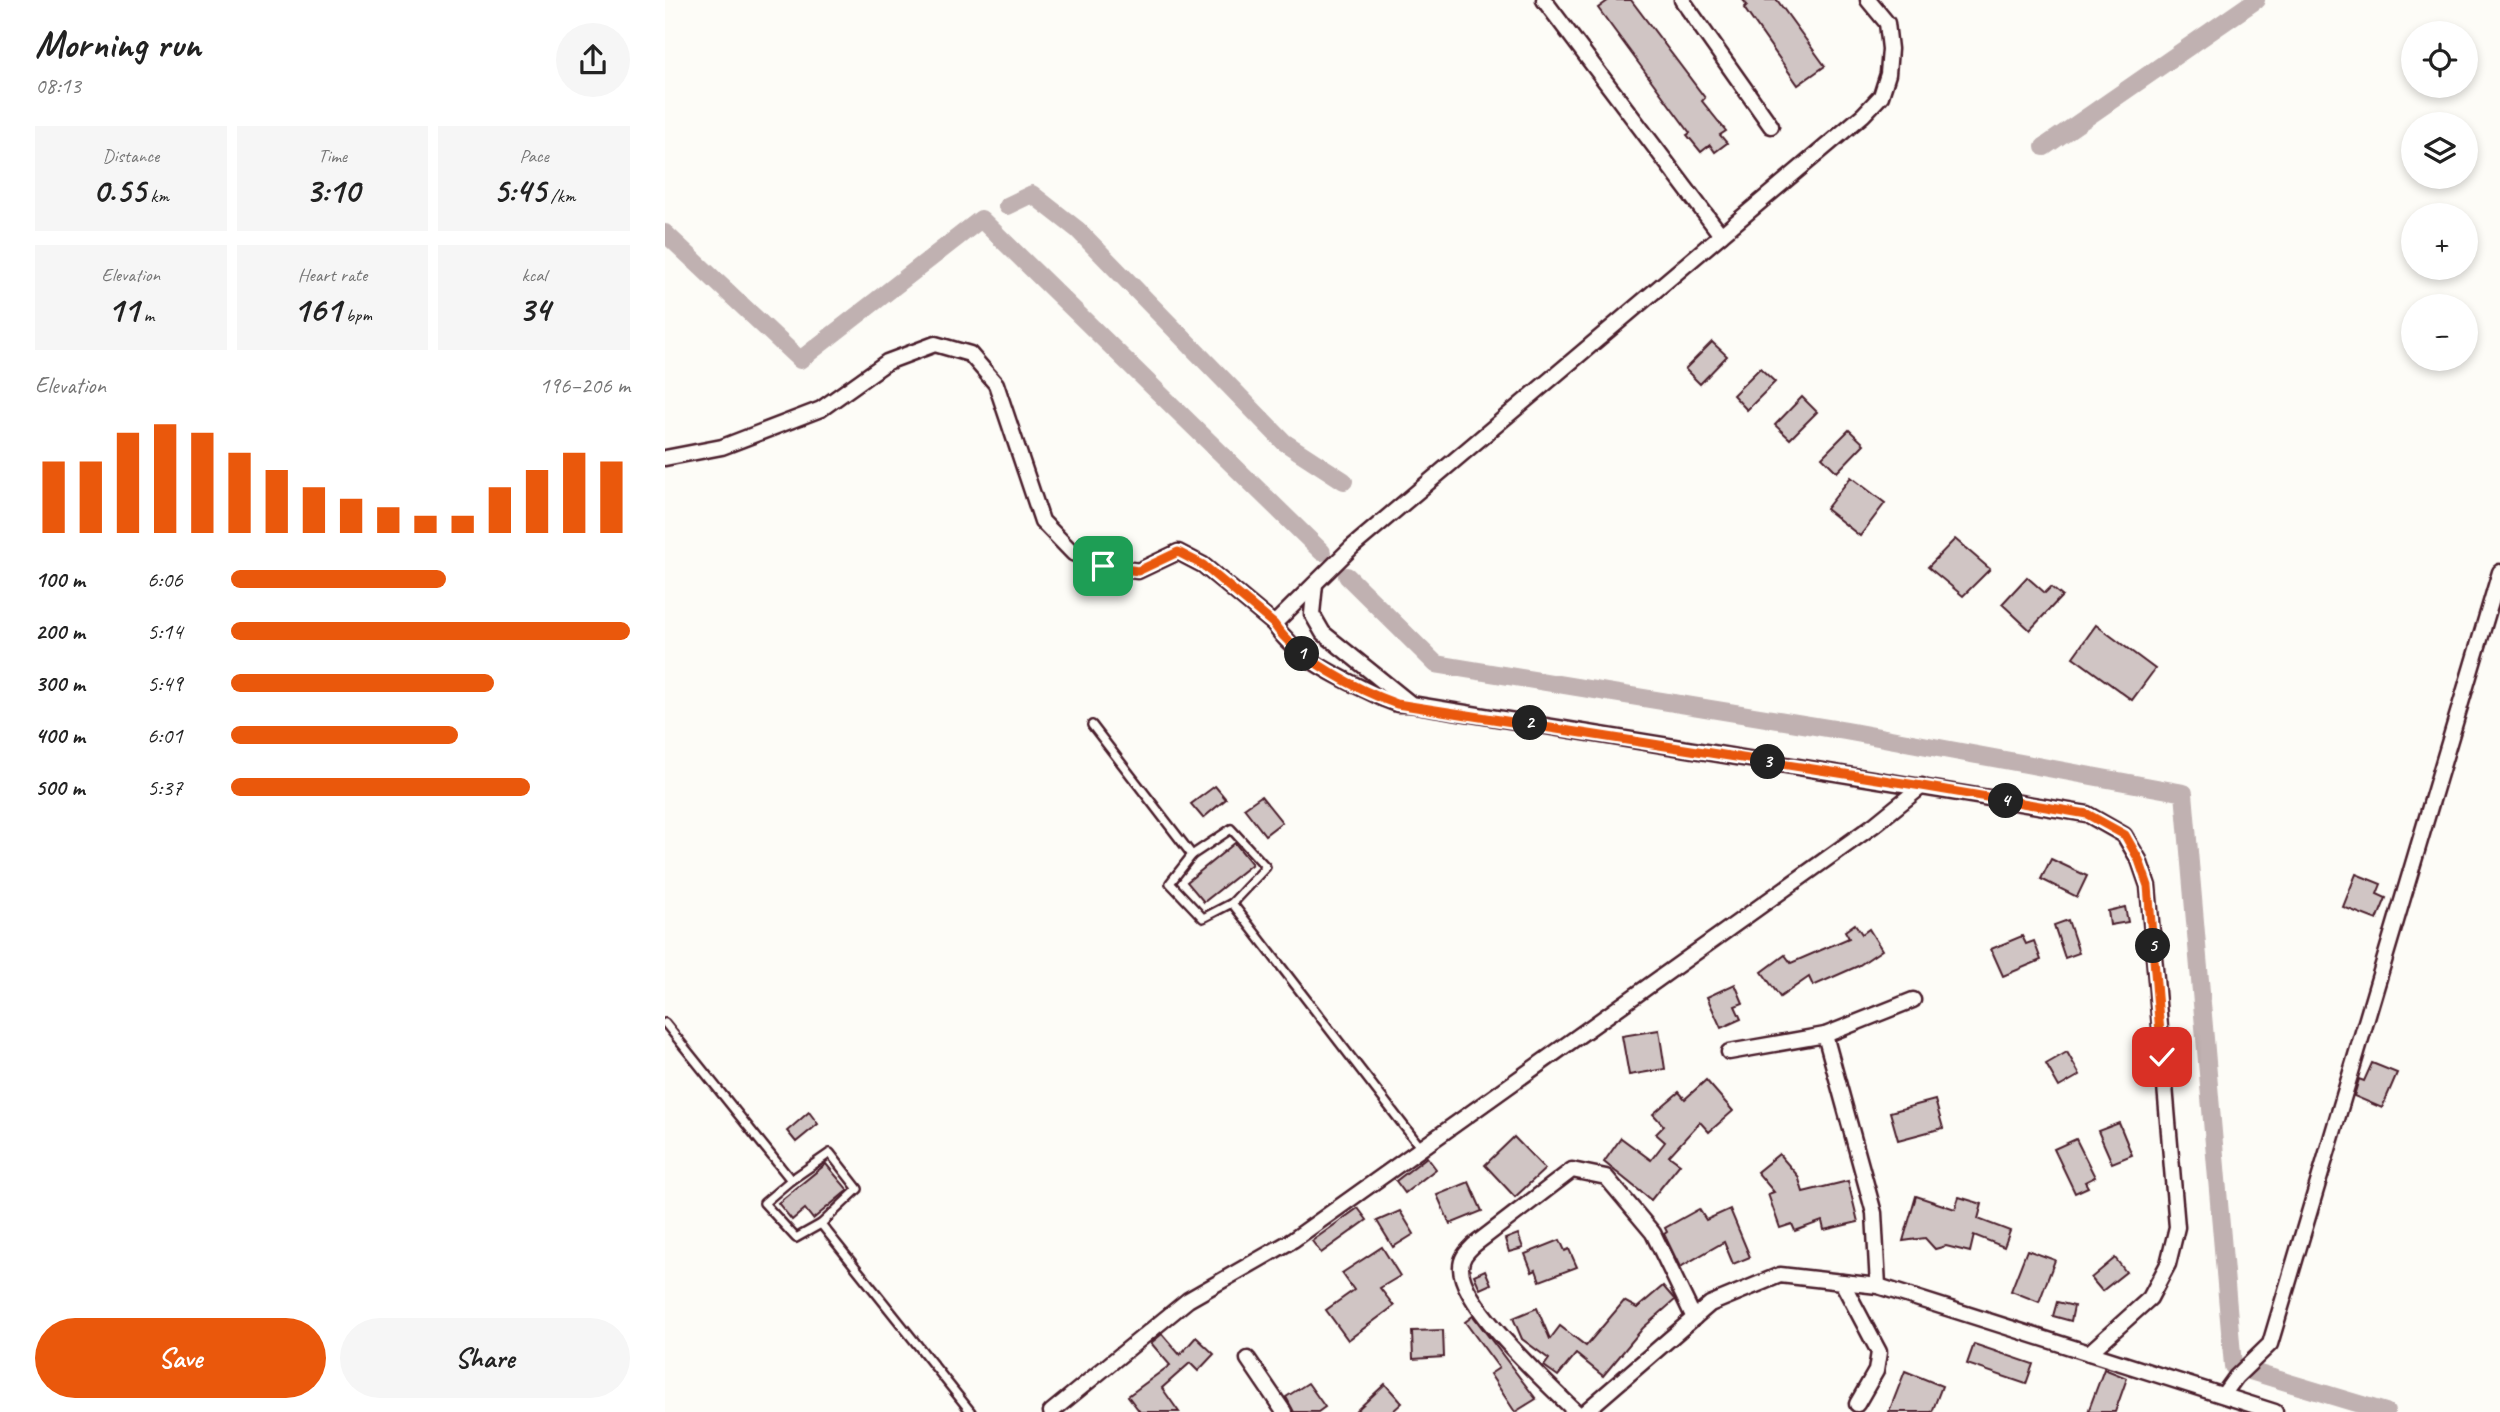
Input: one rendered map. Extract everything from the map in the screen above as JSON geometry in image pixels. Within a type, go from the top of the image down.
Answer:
[{"type":"street","points":[[1544,0],[1721,235]]},
{"type":"street","points":[[1682,0],[1771,127]]},
{"type":"street","points":[[1274,624],[1352,547],[1881,96],[1888,74],[1890,49],[1887,23],[1868,0]]},
{"type":"street","points":[[665,458],[722,447],[821,409],[887,362],[935,344],[970,354],[996,384],[1042,521],[1073,553],[1103,566],[1138,571],[1178,552],[1203,565],[1274,624],[1280,634],[1302,654],[1353,684],[1397,704],[2087,814],[2125,835],[2139,860],[2148,886],[2177,1227],[2168,1264],[2150,1298],[2089,1353]]},
{"type":"street","points":[[2223,1395],[2236,1377],[2270,1345],[2500,572]]},
{"type":"street","points":[[1315,584],[1312,614],[1323,633],[1411,705]]},
{"type":"street","points":[[1051,1412],[1188,1300],[1293,1240],[1874,825],[1922,786]]},
{"type":"street","points":[[1729,1052],[1825,1035],[1913,1000]]},
{"type":"street","points":[[1825,1035],[1874,1213],[1878,1286]]},
{"type":"street","points":[[1576,1412],[1486,1320],[1471,1295],[1461,1269],[1463,1255],[1474,1245],[1572,1170],[1606,1177],[1653,1233],[1694,1318]]},
{"type":"street","points":[[1585,1412],[1710,1304],[1780,1275],[1878,1286],[2275,1412]]},
{"type":"street","points":[[1842,1282],[1879,1352],[1876,1371],[1857,1404]]},
{"type":"street","points":[[1248,1359],[1284,1412]]},
{"type":"lane","points":[[1092,726],[1192,855]]},
{"type":"lane","points":[[1231,829],[1266,867],[1232,903],[1203,918],[1170,883],[1192,855],[1231,829]]},
{"type":"lane","points":[[1232,903],[1422,1148]]},
{"type":"lane","points":[[665,1023],[791,1180]]},
{"type":"lane","points":[[830,1153],[858,1189],[821,1224],[796,1238],[764,1203],[830,1153]]},
{"type":"lane","points":[[821,1224],[971,1412]]},
{"type":"building","points":[[1609,0],[1631,0],[1705,98],[1702,101],[1726,131],[1720,135],[1727,143],[1715,152],[1710,145],[1701,152],[1687,135],[1690,133],[1598,8]]},
{"type":"building","points":[[1743,0],[1777,0],[1825,66],[1798,85],[1744,8],[1747,5]]},
{"type":"building","points":[[1712,342],[1727,356],[1700,384],[1685,369]]},
{"type":"building","points":[[1760,368],[1775,382],[1747,410],[1733,395]]},
{"type":"building","points":[[1802,397],[1817,412],[1790,439],[1775,425]]},
{"type":"building","points":[[1849,430],[1864,444],[1837,472],[1822,457]]},
{"type":"building","points":[[1851,477],[1885,503],[1860,536],[1826,509]]},
{"type":"building","points":[[1955,539],[1990,569],[1963,596],[1928,567]]},
{"type":"building","points":[[2027,577],[2045,593],[2051,587],[2062,596],[2030,630],[2002,604]]},
{"type":"building","points":[[2096,625],[2155,669],[2132,700],[2073,657]]},
{"type":"building","points":[[1215,786],[1226,799],[1203,818],[1191,804]]},
{"type":"building","points":[[1261,796],[1282,822],[1265,835],[1244,808]]},
{"type":"building","points":[[1235,843],[1252,864],[1204,902],[1187,882]]},
{"type":"building","points":[[2051,859],[2087,876],[2077,897],[2041,879]]},
{"type":"building","points":[[2356,874],[2381,884],[2377,894],[2386,898],[2377,920],[2343,907]]},
{"type":"building","points":[[2125,907],[2128,922],[2110,925],[2108,911]]},
{"type":"building","points":[[2068,920],[2079,953],[2065,958],[2054,925]]},
{"type":"building","points":[[1855,924],[1862,934],[1869,929],[1882,950],[1858,966],[1813,986],[1809,977],[1780,997],[1762,972],[1785,955],[1791,963],[1849,938],[1845,931]]},
{"type":"building","points":[[2022,936],[2026,944],[2034,941],[2041,960],[2003,976],[1991,949]]},
{"type":"building","points":[[1735,984],[1743,1003],[1735,1006],[1741,1019],[1721,1028],[1707,997]]},
{"type":"building","points":[[1659,1030],[1665,1069],[1629,1075],[1622,1036]]},
{"type":"building","points":[[2067,1052],[2080,1075],[2059,1087],[2046,1064]]},
{"type":"building","points":[[2372,1063],[2397,1073],[2382,1108],[2354,1096],[2359,1079],[2364,1081]]},
{"type":"building","points":[[1706,1080],[1733,1111],[1709,1132],[1700,1122],[1669,1156],[1680,1164],[1651,1200],[1604,1162],[1621,1138],[1651,1160],[1665,1142],[1656,1134],[1664,1126],[1653,1114],[1679,1092],[1685,1099]]},
{"type":"building","points":[[1935,1100],[1943,1128],[1898,1140],[1890,1112]]},
{"type":"building","points":[[809,1112],[818,1124],[796,1142],[787,1131]]},
{"type":"building","points":[[2119,1123],[2132,1155],[2112,1163],[2098,1131]]},
{"type":"building","points":[[1514,1137],[1545,1169],[1515,1197],[1485,1165]]},
{"type":"building","points":[[2076,1139],[2095,1177],[2085,1182],[2088,1187],[2075,1193],[2054,1149]]},
{"type":"building","points":[[1779,1154],[1798,1176],[1803,1192],[1848,1181],[1858,1222],[1824,1230],[1822,1221],[1795,1231],[1792,1224],[1780,1228],[1768,1194],[1774,1192],[1757,1172]]},
{"type":"building","points":[[1427,1157],[1436,1169],[1405,1193],[1396,1181]]},
{"type":"building","points":[[826,1164],[848,1190],[813,1219],[805,1209],[792,1220],[778,1203]]},
{"type":"building","points":[[1469,1182],[1482,1211],[1450,1224],[1437,1195]]},
{"type":"building","points":[[1916,1196],[1955,1209],[1959,1197],[1982,1204],[1978,1219],[2010,1231],[2004,1247],[1974,1235],[1970,1252],[1946,1246],[1935,1249],[1925,1238],[1903,1241]]},
{"type":"building","points":[[1358,1208],[1367,1220],[1321,1253],[1312,1241]]},
{"type":"building","points":[[1699,1209],[1706,1220],[1730,1209],[1750,1257],[1733,1264],[1724,1242],[1680,1267],[1664,1234],[1667,1232],[1665,1228]]},
{"type":"building","points":[[1400,1211],[1414,1234],[1393,1247],[1377,1221]]},
{"type":"building","points":[[1518,1234],[1523,1248],[1509,1252],[1505,1239]]},
{"type":"building","points":[[1560,1240],[1565,1251],[1569,1249],[1577,1267],[1540,1281],[1536,1270],[1532,1272],[1525,1254]]},
{"type":"building","points":[[1382,1247],[1400,1276],[1380,1288],[1394,1306],[1348,1340],[1326,1310],[1354,1290],[1342,1273]]},
{"type":"building","points":[[2027,1250],[2055,1260],[2039,1302],[2011,1291]]},
{"type":"building","points":[[2115,1258],[2126,1272],[2102,1291],[2091,1278]]},
{"type":"building","points":[[1485,1270],[1491,1284],[1480,1289],[1474,1275]]},
{"type":"building","points":[[1663,1286],[1675,1300],[1643,1328],[1603,1376],[1576,1354],[1558,1376],[1544,1366],[1549,1359],[1522,1339],[1513,1318],[1537,1308],[1550,1339],[1560,1326],[1586,1346],[1624,1301],[1637,1308]]},
{"type":"building","points":[[2057,1302],[2074,1306],[2071,1321],[2053,1316]]},
{"type":"building","points":[[1473,1316],[1536,1399],[1515,1412],[1490,1374],[1499,1368],[1465,1322]]},
{"type":"building","points":[[1443,1330],[1444,1357],[1413,1359],[1412,1331]]},
{"type":"building","points":[[1162,1334],[1180,1355],[1196,1337],[1214,1354],[1198,1371],[1190,1363],[1162,1388],[1179,1412],[1140,1412],[1128,1396],[1170,1365],[1151,1343]]},
{"type":"building","points":[[1974,1344],[2033,1364],[2026,1384],[1967,1364]]},
{"type":"building","points":[[2104,1369],[2127,1378],[2115,1412],[2088,1412]]},
{"type":"building","points":[[1905,1371],[1942,1386],[1932,1412],[1889,1412]]},
{"type":"building","points":[[1308,1383],[1325,1407],[1318,1412],[1294,1412],[1286,1397]]},
{"type":"building","points":[[1385,1384],[1402,1403],[1392,1412],[1355,1412]]},
{"type":"waterway","points":[[2044,147],[2256,0]]},
{"type":"waterway","points":[[1007,206],[1032,194],[1078,230],[1284,442],[1344,481]]},
{"type":"waterway","points":[[665,233],[800,360],[981,219],[1322,552]]},
{"type":"waterway","points":[[1347,576],[1436,664],[1846,731],[2184,793],[2233,1366],[2386,1412]]},
{"type":"route","points":[[1103,566],[1138,571],[1178,552],[1203,565],[1274,624],[1280,634],[1302,654],[1353,684],[1397,704],[2087,814],[2125,835],[2139,860],[2148,886],[2162,1057]]}]
